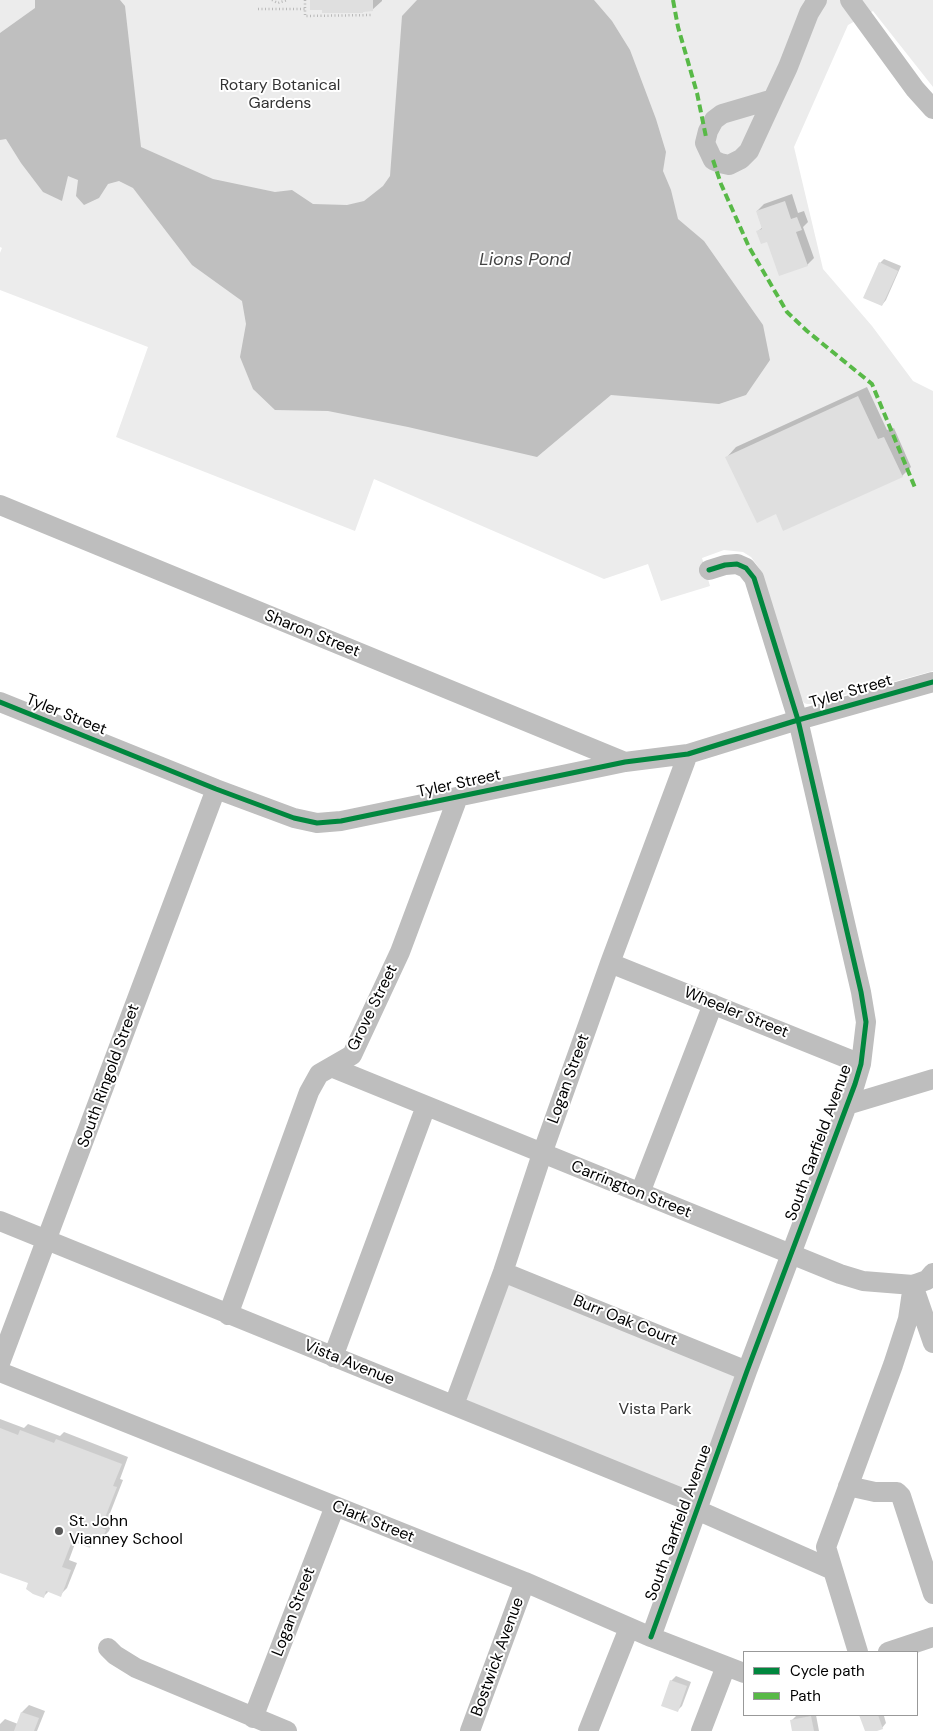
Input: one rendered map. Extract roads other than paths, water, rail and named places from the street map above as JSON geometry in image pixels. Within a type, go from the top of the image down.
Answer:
[{"type":"street","points":[[773,99],[722,114],[714,120],[708,131],[705,143],[713,160],[730,165],[741,159],[749,151],[773,99],[809,13],[817,0]]},
{"type":"street","points":[[850,0],[915,89],[933,109]]},
{"type":"street","name":"Sharon Street","points":[[0,506],[625,762]]},
{"type":"street","name":"South Garfield Avenue","points":[[651,1637],[847,1105],[861,1064],[866,1022],[861,992],[798,720],[754,578],[746,568],[738,564],[725,565],[709,570]]},
{"type":"street","name":"Tyler Street","points":[[0,702],[216,789],[294,818],[317,823],[341,821],[625,762],[688,754],[798,720],[933,682]]},
{"type":"street","name":"Logan Street","points":[[454,1406],[503,1272],[542,1154],[610,963],[688,754]]},
{"type":"street","name":"South Ringold Street","points":[[0,1363],[216,789]]},
{"type":"street","name":"Grove Street","points":[[228,1314],[309,1092],[319,1074],[352,1055],[400,952],[458,797]]},
{"type":"street","name":"Wheeler Street","points":[[610,963],[861,1064]]},
{"type":"street","points":[[640,1193],[712,1004]]},
{"type":"street","name":"Carrington Street","points":[[330,1068],[840,1274],[863,1281],[913,1285]]},
{"type":"street","points":[[847,1105],[933,1079]]},
{"type":"street","points":[[333,1357],[426,1106]]},
{"type":"street","name":"Vista Avenue","points":[[0,1221],[454,1406],[698,1508],[832,1570]]},
{"type":"street","name":"Burr Oak Court","points":[[503,1272],[748,1371]]},
{"type":"street","points":[[913,1285],[927,1280],[933,1273]]},
{"type":"street","points":[[913,1285],[933,1343]]},
{"type":"street","points":[[858,1651],[826,1547],[908,1319],[913,1285]]},
{"type":"street","name":"Clark Street","points":[[0,1372],[525,1582],[651,1637],[735,1670]]},
{"type":"street","points":[[848,1486],[875,1492],[897,1492],[901,1496],[933,1594]]},
{"type":"street","name":"Logan Street","points":[[253,1718],[334,1506]]},
{"type":"street","name":"Bostwick Avenue","points":[[470,1731],[525,1582]]},
{"type":"street","points":[[588,1731],[630,1628]]},
{"type":"street","points":[[891,1651],[933,1637]]},
{"type":"street","points":[[108,1648],[126,1663],[136,1668],[287,1731]]},
{"type":"street","points":[[701,1731],[735,1670]]},
{"type":"water","name":"Lions Pond","points":[[35,0],[120,0],[125,6],[141,147],[213,179],[275,192],[292,190],[313,204],[347,205],[364,201],[383,186],[390,176],[402,16],[417,0],[594,0],[612,21],[630,50],[656,119],[666,152],[663,171],[671,190],[678,219],[704,241],[763,325],[770,360],[746,395],[719,404],[611,395],[537,457],[408,427],[328,411],[275,410],[253,389],[240,357],[246,324],[242,301],[192,265],[133,188],[119,181],[108,184],[99,198],[84,205],[76,196],[78,180],[68,176],[62,201],[43,192],[6,139],[0,140],[0,33],[35,8]]},
{"type":"place","name":"St. John Vianney School","points":[[59,1531]]},
{"type":"park label","name":"Rotary Botanical Gardens","points":[[280,95]]},
{"type":"park label","name":"Vista Park","points":[[655,1410]]}]
